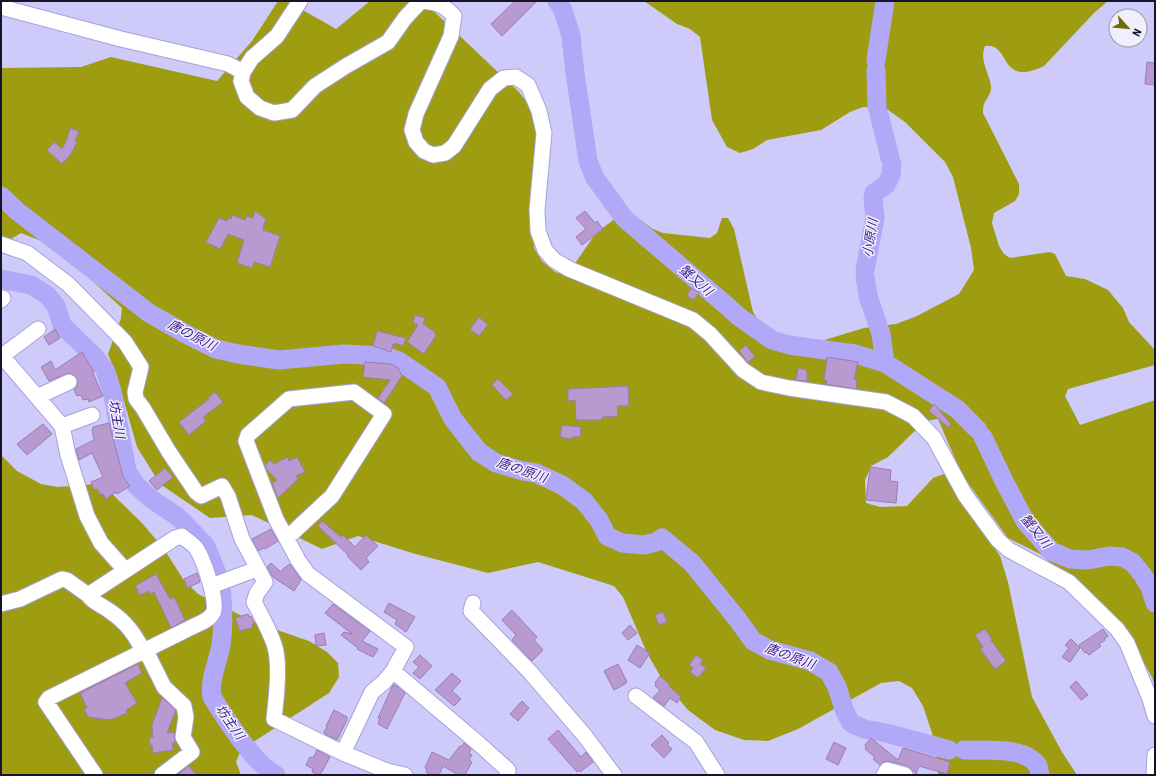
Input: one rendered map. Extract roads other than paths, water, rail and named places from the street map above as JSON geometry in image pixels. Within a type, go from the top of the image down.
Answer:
[{"type":"street","points":[[300,1],[277,36],[252,58],[243,72],[241,81],[247,97],[260,108],[274,112],[292,110],[315,86],[388,42],[405,18],[421,1],[433,2],[446,8],[454,16],[451,36],[416,114],[412,130],[416,142],[424,151],[434,155],[445,154],[454,146],[490,89],[504,78],[516,77],[528,85],[539,112],[544,133],[537,210],[538,231],[545,250],[554,260],[569,269],[693,320],[710,334],[743,370],[761,382],[789,388],[886,402],[913,416],[934,438],[965,495],[998,540],[1009,550],[1069,582],[1117,629],[1128,643],[1150,699],[1155,716]]},
{"type":"street","points":[[1,7],[121,39],[228,64],[243,72]]},
{"type":"street","points":[[1,244],[27,253],[54,272],[68,284],[125,342],[141,367],[135,392],[136,399],[169,452],[196,492],[201,496],[222,486],[228,496],[242,539],[257,569],[266,582],[257,594],[254,602],[274,645],[277,659],[274,719],[343,753],[387,771],[405,775]]},
{"type":"street","points":[[38,329],[2,355],[62,426],[68,454],[87,516],[101,543],[125,570]]},
{"type":"street","points":[[37,397],[69,382]]},
{"type":"street","points":[[287,538],[332,496],[384,414],[354,392],[289,398],[248,435],[246,441],[276,519],[298,560],[308,574],[406,647],[393,671],[384,682],[372,692],[343,753]]},
{"type":"street","points":[[62,426],[92,415]]},
{"type":"street","points":[[88,595],[175,538],[182,536],[196,547],[211,586],[215,606],[214,613],[208,619],[49,698],[46,702],[95,775]]},
{"type":"street","points":[[211,586],[257,569]]},
{"type":"street","points":[[1,604],[20,599],[62,579],[68,580],[88,595],[94,602],[125,622],[134,633],[164,688],[184,706],[186,717],[183,737],[192,752],[162,775]]},
{"type":"street","points":[[473,603],[471,611],[530,672],[585,736],[614,775]]},
{"type":"street","points":[[393,671],[508,770],[507,775]]},
{"type":"street","points":[[636,696],[696,742],[717,775]]},
{"type":"street","points":[[1154,775],[1155,755]]},
{"type":"street","points":[[884,775],[887,770],[905,775]]},
{"type":"waterway","name":"蟹又川","points":[[557,1],[563,10],[571,36],[588,161],[595,178],[624,218],[738,316],[772,340],[789,345],[855,354],[885,363],[957,409],[978,430]]},
{"type":"waterway","name":"小原川","points":[[876,60],[885,1]]},
{"type":"waterway","name":"小原川","points":[[876,70],[877,107]]},
{"type":"waterway","name":"小原川","points":[[879,114],[890,158]]},
{"type":"waterway","name":"小原川","points":[[865,270],[875,218],[873,199],[874,193],[886,185],[891,175],[892,164]]},
{"type":"waterway","name":"唐の原川","points":[[1,196],[17,211],[149,313],[216,349],[279,360],[344,354],[386,356],[399,361],[437,387],[453,419],[479,452],[496,463],[523,471],[536,473],[562,485],[584,501],[599,520],[607,536],[622,543],[644,545],[656,542],[662,538],[692,563],[753,641],[770,650],[810,661],[829,672],[837,687],[845,712],[851,723],[864,729],[886,733],[949,750]]},
{"type":"waterway","name":"小原川","points":[[865,277],[868,296],[881,334],[885,363]]},
{"type":"waterway","name":"坊主川","points":[[1,279],[31,285],[47,295],[56,306],[62,325],[95,357],[105,370],[112,391],[127,471],[136,485],[150,498],[178,517],[206,546],[218,576]]},
{"type":"waterway","name":"蟹又川","points":[[983,437],[1025,521],[1051,551],[1070,559],[1088,560],[1109,556],[1122,557],[1132,562],[1142,574],[1150,587],[1155,603]]},
{"type":"waterway","name":"坊主川","points":[[221,586],[223,630],[220,652],[214,671],[211,690],[212,697],[232,728],[250,751],[267,769],[276,775]]},
{"type":"waterway","name":"唐の原川","points":[[964,750],[1015,752],[1032,760],[1038,766],[1040,775]]}]
